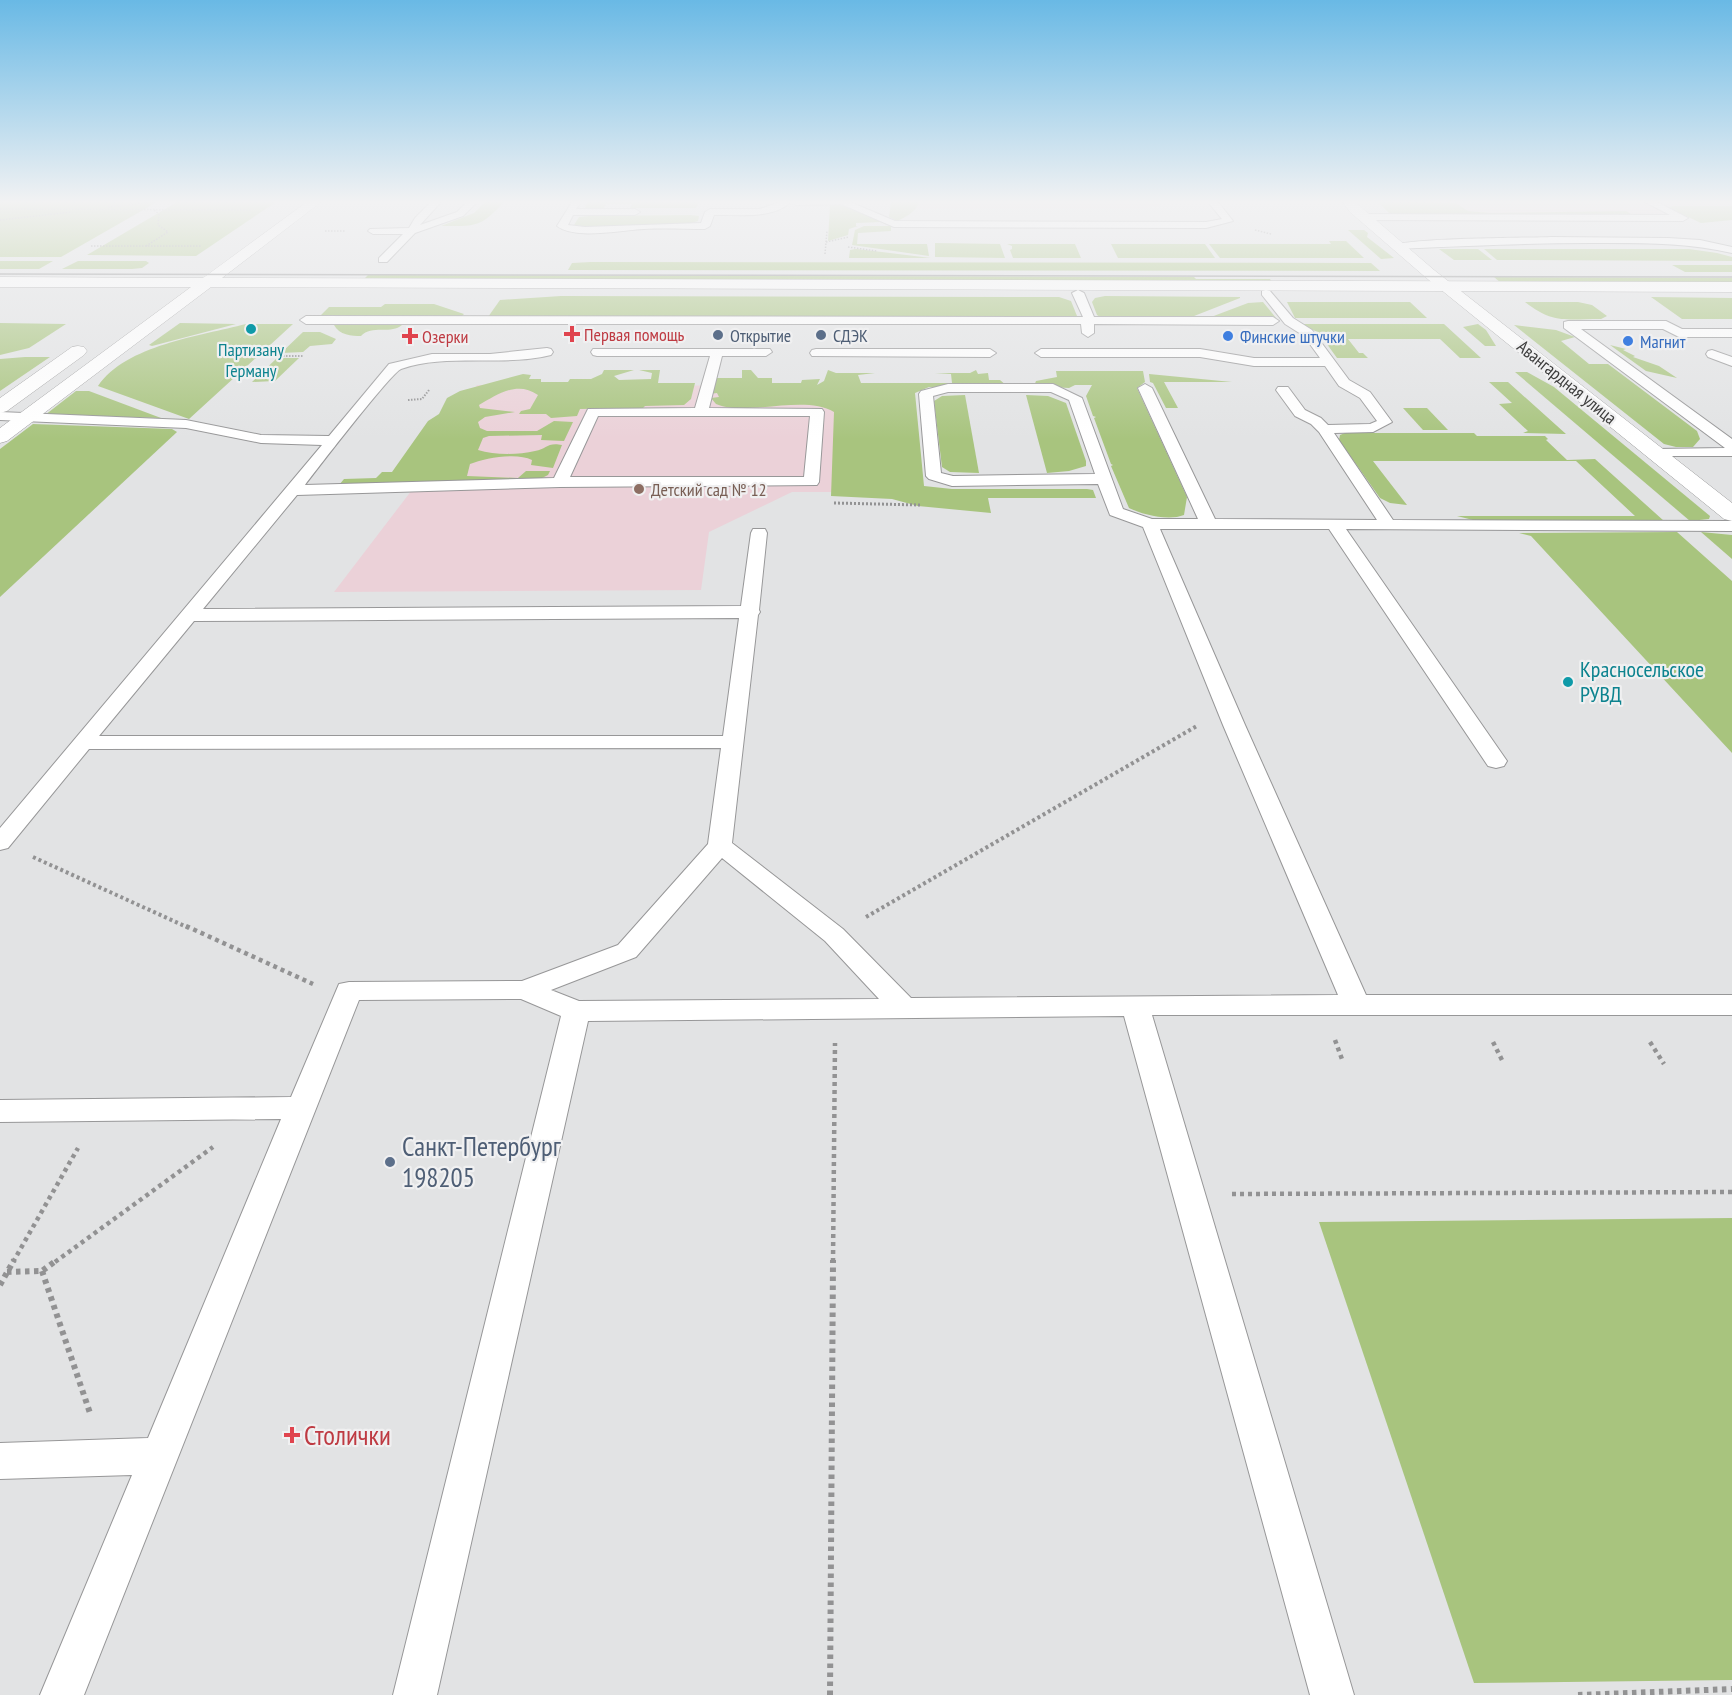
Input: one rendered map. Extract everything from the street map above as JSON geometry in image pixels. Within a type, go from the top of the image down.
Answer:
[{"type":"main road","points":[[0,282],[163,291],[176,281]]},
{"type":"main road","points":[[0,437],[209,281]]},
{"type":"main road","name":"Авангардная улица","points":[[1442,281],[1732,514]]},
{"type":"main road","points":[[0,291],[163,291],[200,288],[1452,289],[1732,287]]},
{"type":"main road","points":[[200,288],[1078,293],[1266,293],[1452,289],[1732,294]]},
{"type":"main road","points":[[0,407],[94,340]]},
{"type":"lane","points":[[1078,293],[1089,327]]},
{"type":"lane","points":[[1266,293],[1289,321],[1308,333],[1344,383],[1365,395],[1385,422],[1373,428],[1324,429]]},
{"type":"lane","points":[[306,320],[1089,327],[1273,321]]},
{"type":"lane","points":[[1690,340],[1666,325],[1568,325],[1732,446]]},
{"type":"lane","points":[[1679,333],[1732,333]]},
{"type":"lane","points":[[1041,353],[1096,351],[1200,353],[1254,362],[1327,362]]},
{"type":"lane","points":[[0,843],[394,367],[432,358],[490,358],[547,352]]},
{"type":"lane","points":[[597,352],[766,352]]},
{"type":"lane","points":[[701,412],[717,352]]},
{"type":"lane","points":[[816,352],[990,353]]},
{"type":"lane","points":[[1712,354],[1732,362]]},
{"type":"lane","points":[[1103,479],[951,481],[934,476],[926,394],[948,388],[1053,388],[1075,398],[1116,512],[1150,524],[1732,526]]},
{"type":"lane","points":[[1145,388],[1209,524]]},
{"type":"lane","points":[[1283,390],[1300,413],[1316,421],[1324,429],[1388,524]]},
{"type":"lane","points":[[294,490],[560,482],[812,482],[817,412],[593,412],[560,482]]},
{"type":"lane","points":[[0,416],[25,419],[186,424],[261,439],[333,441]]},
{"type":"lane","points":[[1656,453],[1732,452]]},
{"type":"lane","points":[[1150,524],[1356,1005]]},
{"type":"lane","points":[[1334,524],[1496,761]]},
{"type":"lane","points":[[62,1695],[349,991],[524,990],[627,951],[720,845],[751,612],[759,533]]},
{"type":"lane","points":[[189,615],[751,612]]},
{"type":"lane","points":[[83,743],[734,742]]},
{"type":"lane","points":[[720,845],[834,935],[904,1008]]},
{"type":"lane","points":[[524,990],[576,1011],[1135,1006],[1732,1005]]},
{"type":"lane","points":[[1135,1006],[1332,1695]]},
{"type":"lane","points":[[415,1695],[576,1011]]},
{"type":"lane","points":[[0,1111],[301,1108]]},
{"type":"lane","points":[[0,1461],[159,1456]]},
{"type":"path","points":[[268,356],[303,356]]},
{"type":"path","points":[[834,503],[897,502],[931,506]]},
{"type":"path","points":[[834,935],[1196,726],[1234,724]]},
{"type":"path","points":[[0,843],[319,987],[349,991]]},
{"type":"path","points":[[830,1695],[836,1010]]},
{"type":"path","points":[[7,1272],[42,1271],[265,1109]]},
{"type":"path","points":[[0,1285],[99,1111]]},
{"type":"path","points":[[1188,1194],[1732,1192]]},
{"type":"path","points":[[42,1271],[105,1457]]},
{"type":"path","points":[[1578,1695],[1732,1689]]},
{"type":"shaded area","name":"Детский сад № 12","points":[[477,385],[860,386],[865,492],[792,492],[709,532],[701,590],[334,592],[415,486]]},
{"type":"green space","points":[[453,281],[1271,281],[1272,282]]},
{"type":"green space","points":[[1499,281],[1732,281],[1732,283],[1501,283]]},
{"type":"green space","points":[[561,296],[1059,297],[1071,301],[1077,316],[1070,318],[488,317],[500,300]]},
{"type":"green space","points":[[1105,296],[1240,298],[1189,318],[1100,317],[1092,302],[1095,298]]},
{"type":"green space","points":[[1651,297],[1732,298],[1732,319],[1682,319]]},
{"type":"green space","points":[[1263,302],[1276,318],[1211,317],[1248,303]]},
{"type":"green space","points":[[1287,302],[1410,302],[1427,318],[1295,318]]},
{"type":"green space","points":[[1525,302],[1578,302],[1592,305],[1607,316],[1601,319],[1560,319],[1544,314]]},
{"type":"green space","points":[[385,304],[434,304],[464,314],[461,317],[319,317],[329,307],[381,307]]},
{"type":"green space","points":[[0,323],[66,324],[29,348],[0,355]]},
{"type":"green space","points":[[180,323],[236,324],[149,345]]},
{"type":"green space","points":[[246,324],[293,324],[189,419],[98,386],[126,361],[145,352],[186,338]]},
{"type":"green space","points":[[1302,324],[1444,324],[1481,358],[1460,358],[1440,339],[1348,339],[1359,353],[1363,353],[1368,358],[1337,358],[1319,333]]},
{"type":"green space","points":[[1478,324],[1486,330],[1496,346],[1485,346],[1463,327]]},
{"type":"green space","points":[[334,325],[402,325],[392,329],[365,332],[361,336],[342,333]]},
{"type":"green space","points":[[1514,325],[1556,330],[1575,337],[1561,341],[1589,364],[1608,364],[1697,431],[1700,439],[1693,447],[1664,444]]},
{"type":"green space","points":[[303,332],[320,332],[336,339],[332,344],[310,346],[303,352],[281,353]]},
{"type":"green space","points":[[1610,345],[1626,349],[1623,350],[1635,356],[1633,357],[1659,366],[1677,378],[1646,371]]},
{"type":"green space","points":[[50,357],[0,391],[0,359]]},
{"type":"green space","points":[[277,358],[299,358],[275,381],[252,382]]},
{"type":"green space","points":[[604,370],[634,370],[614,376],[619,380],[651,379],[652,373],[639,370],[660,370],[658,383],[695,383],[691,399],[684,405],[580,409],[577,416],[551,418],[546,414],[519,414],[521,411],[530,409],[538,395],[522,389],[507,391],[479,405],[480,408],[515,412],[485,417],[478,422],[480,428],[487,431],[537,431],[554,421],[573,422],[564,441],[541,440],[542,435],[489,436],[483,438],[478,450],[514,454],[539,450],[553,444],[562,445],[553,468],[531,465],[532,460],[518,456],[501,457],[470,464],[467,476],[518,478],[526,471],[550,471],[542,478],[339,485],[344,479],[376,478],[382,472],[392,472],[428,421],[439,414],[447,398],[460,391],[523,374],[531,375],[529,379],[541,379],[541,382],[568,382],[570,379],[591,379],[602,374]]},
{"type":"green space","points":[[742,370],[751,370],[758,378],[772,378],[772,383],[801,383],[802,380],[820,379],[817,385],[824,381],[828,370],[836,373],[875,373],[858,375],[861,383],[952,383],[951,374],[935,373],[970,373],[976,370],[978,374],[988,373],[989,380],[1000,380],[1007,386],[929,387],[915,393],[924,486],[952,489],[1087,489],[1093,490],[1096,498],[988,498],[991,513],[918,506],[892,499],[831,496],[834,412],[822,407],[807,405],[743,408],[716,404],[711,398],[719,397],[717,393],[709,394],[716,378],[742,378]]},
{"type":"green space","points":[[1056,371],[1143,371],[1145,382],[1137,388],[1187,497],[1184,515],[1156,516],[1129,508],[1111,466],[1113,465],[1094,418],[1096,417],[1093,416],[1086,396],[1092,385],[1075,385],[1069,388],[1034,386],[1036,381],[1057,377]]},
{"type":"green space","points":[[1515,372],[1527,372],[1554,387],[1710,516],[1709,519],[1690,521]]},
{"type":"green space","points":[[1149,374],[1232,382],[1164,382],[1178,408],[1166,408],[1153,383],[1150,382]]},
{"type":"green space","points":[[1489,382],[1508,382],[1566,434],[1523,433],[1528,431],[1499,404],[1512,403]]},
{"type":"green space","points":[[76,391],[89,391],[161,418],[45,415]]},
{"type":"green space","points":[[965,395],[979,473],[950,472],[942,467],[934,401],[942,396]]},
{"type":"green space","points":[[1026,395],[1048,396],[1066,403],[1086,466],[1069,471],[1047,473]]},
{"type":"green space","points":[[1403,408],[1427,408],[1448,430],[1423,430]]},
{"type":"green space","points":[[33,424],[172,429],[177,432],[0,597],[0,449]]},
{"type":"green space","points":[[1345,433],[1474,433],[1477,436],[1545,436],[1548,439],[1546,440],[1567,460],[1595,459],[1664,521],[1477,521],[1457,516],[1635,516],[1576,461],[1373,461],[1407,505],[1390,503],[1380,498],[1339,440],[1340,435]]},
{"type":"green space","points":[[1677,532],[1732,581],[1732,753],[1531,536],[1519,533]]},
{"type":"green space","points":[[1701,532],[1732,535],[1732,559]]},
{"type":"green space","points":[[1732,1218],[1732,1680],[1474,1683],[1319,1222]]},
{"type":"place","name":"Партизану Герману","points":[[251,329]]},
{"type":"place","name":"Первая помощь","points":[[572,334]]},
{"type":"place","name":"Открытие","points":[[718,335]]},
{"type":"place","name":"СДЭК","points":[[821,335]]},
{"type":"place","name":"Озерки","points":[[410,336]]},
{"type":"place","name":"Финские штучки","points":[[1228,336]]},
{"type":"place","name":"Магнит","points":[[1628,341]]},
{"type":"place","name":"Детский сад № 12","points":[[639,489]]},
{"type":"place","name":"Красносельское РУВД","points":[[1568,682]]},
{"type":"place","name":"Санкт-Петербург 198205","points":[[390,1162]]},
{"type":"place","name":"Столички","points":[[292,1435]]}]
